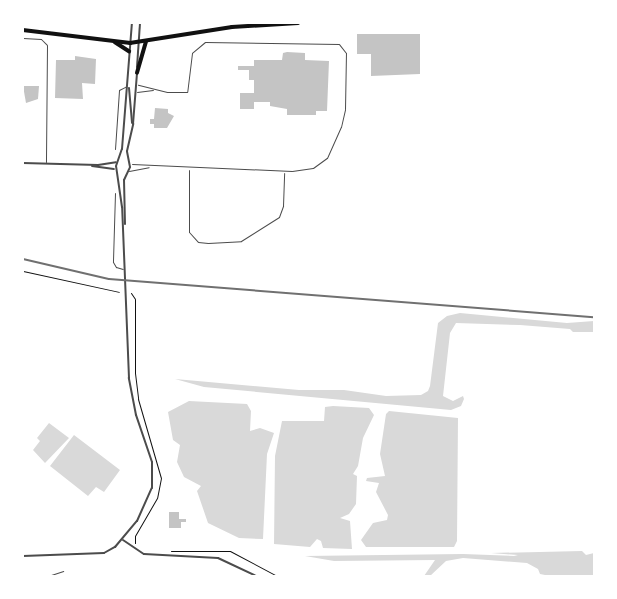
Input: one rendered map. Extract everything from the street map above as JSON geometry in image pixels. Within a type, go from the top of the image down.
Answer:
[{"type":"highway","points":[[23,30],[130,43],[232,27],[298,23]]},
{"type":"highway","points":[[110,40],[129,51]]},
{"type":"highway","points":[[137,73],[141,52],[148,41]]},
{"type":"street","points":[[124,230],[117,170],[128,87],[132,23]]},
{"type":"street","points":[[23,556],[104,553],[122,539],[143,513],[153,480],[149,450],[133,401],[123,269],[129,163],[127,151],[132,128],[140,23]]},
{"type":"street","points":[[23,38],[41,39],[47,44],[46,164]]},
{"type":"street","points":[[88,165],[119,160],[150,167],[284,171],[313,168],[323,162],[332,150],[345,109],[345,48],[339,44],[202,43],[192,53],[188,91],[183,94],[136,84]]},
{"type":"street","points":[[115,149],[119,90],[128,87]]},
{"type":"street","points":[[128,87],[131,92],[132,128]]},
{"type":"street","points":[[135,96],[139,90],[156,90]]},
{"type":"street","points":[[23,163],[88,165],[127,173],[150,167]]},
{"type":"street","points":[[189,168],[188,232],[198,242],[208,243],[241,241],[279,216],[283,206],[284,171]]},
{"type":"street","points":[[115,193],[113,264],[123,269]]},
{"type":"street","points":[[122,539],[144,554],[218,558],[256,576]]},
{"type":"street","points":[[48,576],[63,571]]},
{"type":"path","points":[[23,271],[134,297],[138,399],[161,478],[157,498],[134,538],[137,546]]},
{"type":"path","points":[[168,551],[230,551],[277,576]]},
{"type":"shaded area","points":[[460,313],[567,323],[594,321],[594,332],[520,325],[456,323],[450,333],[443,396],[453,401],[463,396],[464,399],[461,406],[451,410],[204,387],[175,379],[299,390],[344,390],[386,396],[421,395],[428,391],[430,386],[438,323],[447,316]]},
{"type":"shaded area","points":[[189,401],[247,404],[251,411],[250,431],[260,428],[274,433],[267,454],[263,539],[239,538],[208,523],[197,491],[201,486],[184,477],[177,462],[180,445],[173,440],[168,412]]},
{"type":"shaded area","points":[[325,407],[369,408],[374,415],[363,438],[358,466],[353,474],[357,476],[356,504],[349,514],[340,518],[350,521],[352,549],[323,548],[321,541],[317,539],[310,547],[274,544],[275,456],[282,421],[324,421]]},
{"type":"shaded area","points":[[389,411],[458,418],[457,541],[454,547],[366,547],[361,540],[373,523],[387,520],[388,515],[376,492],[379,483],[366,481],[367,478],[385,476],[380,454],[386,414]]},
{"type":"shaded area","points":[[49,423],[69,438],[45,463],[33,450],[40,441],[37,438]]},
{"type":"shaded area","points":[[74,435],[120,470],[104,492],[96,487],[88,496],[50,466]]},
{"type":"shaded area","points":[[582,551],[586,555],[594,553],[594,576],[550,576],[540,574],[538,569],[527,563],[463,558],[446,561],[430,576],[424,576],[435,560],[334,561],[305,556],[514,556],[518,555],[491,553]]},
{"type":"building","points":[[357,34],[420,34],[420,74],[371,76],[371,54],[357,54]]},
{"type":"building","points":[[283,53],[305,53],[305,60],[329,61],[327,111],[316,111],[316,115],[287,115],[287,109],[270,106],[270,102],[254,102],[254,109],[240,109],[240,93],[254,93],[254,80],[249,80],[249,70],[238,70],[238,66],[254,66],[254,60],[282,60]]},
{"type":"building","points":[[75,56],[96,59],[95,84],[82,83],[83,99],[55,98],[56,60],[75,60]]},
{"type":"building","points":[[23,86],[39,86],[38,99],[26,103]]},
{"type":"building","points":[[155,108],[168,109],[168,113],[174,116],[167,128],[154,128],[154,124],[150,124],[150,119],[154,119]]},
{"type":"building","points":[[169,512],[179,512],[179,519],[186,519],[186,522],[181,522],[181,528],[169,528]]},
{"type":"railway","points":[[23,259],[109,279],[594,317]]}]
